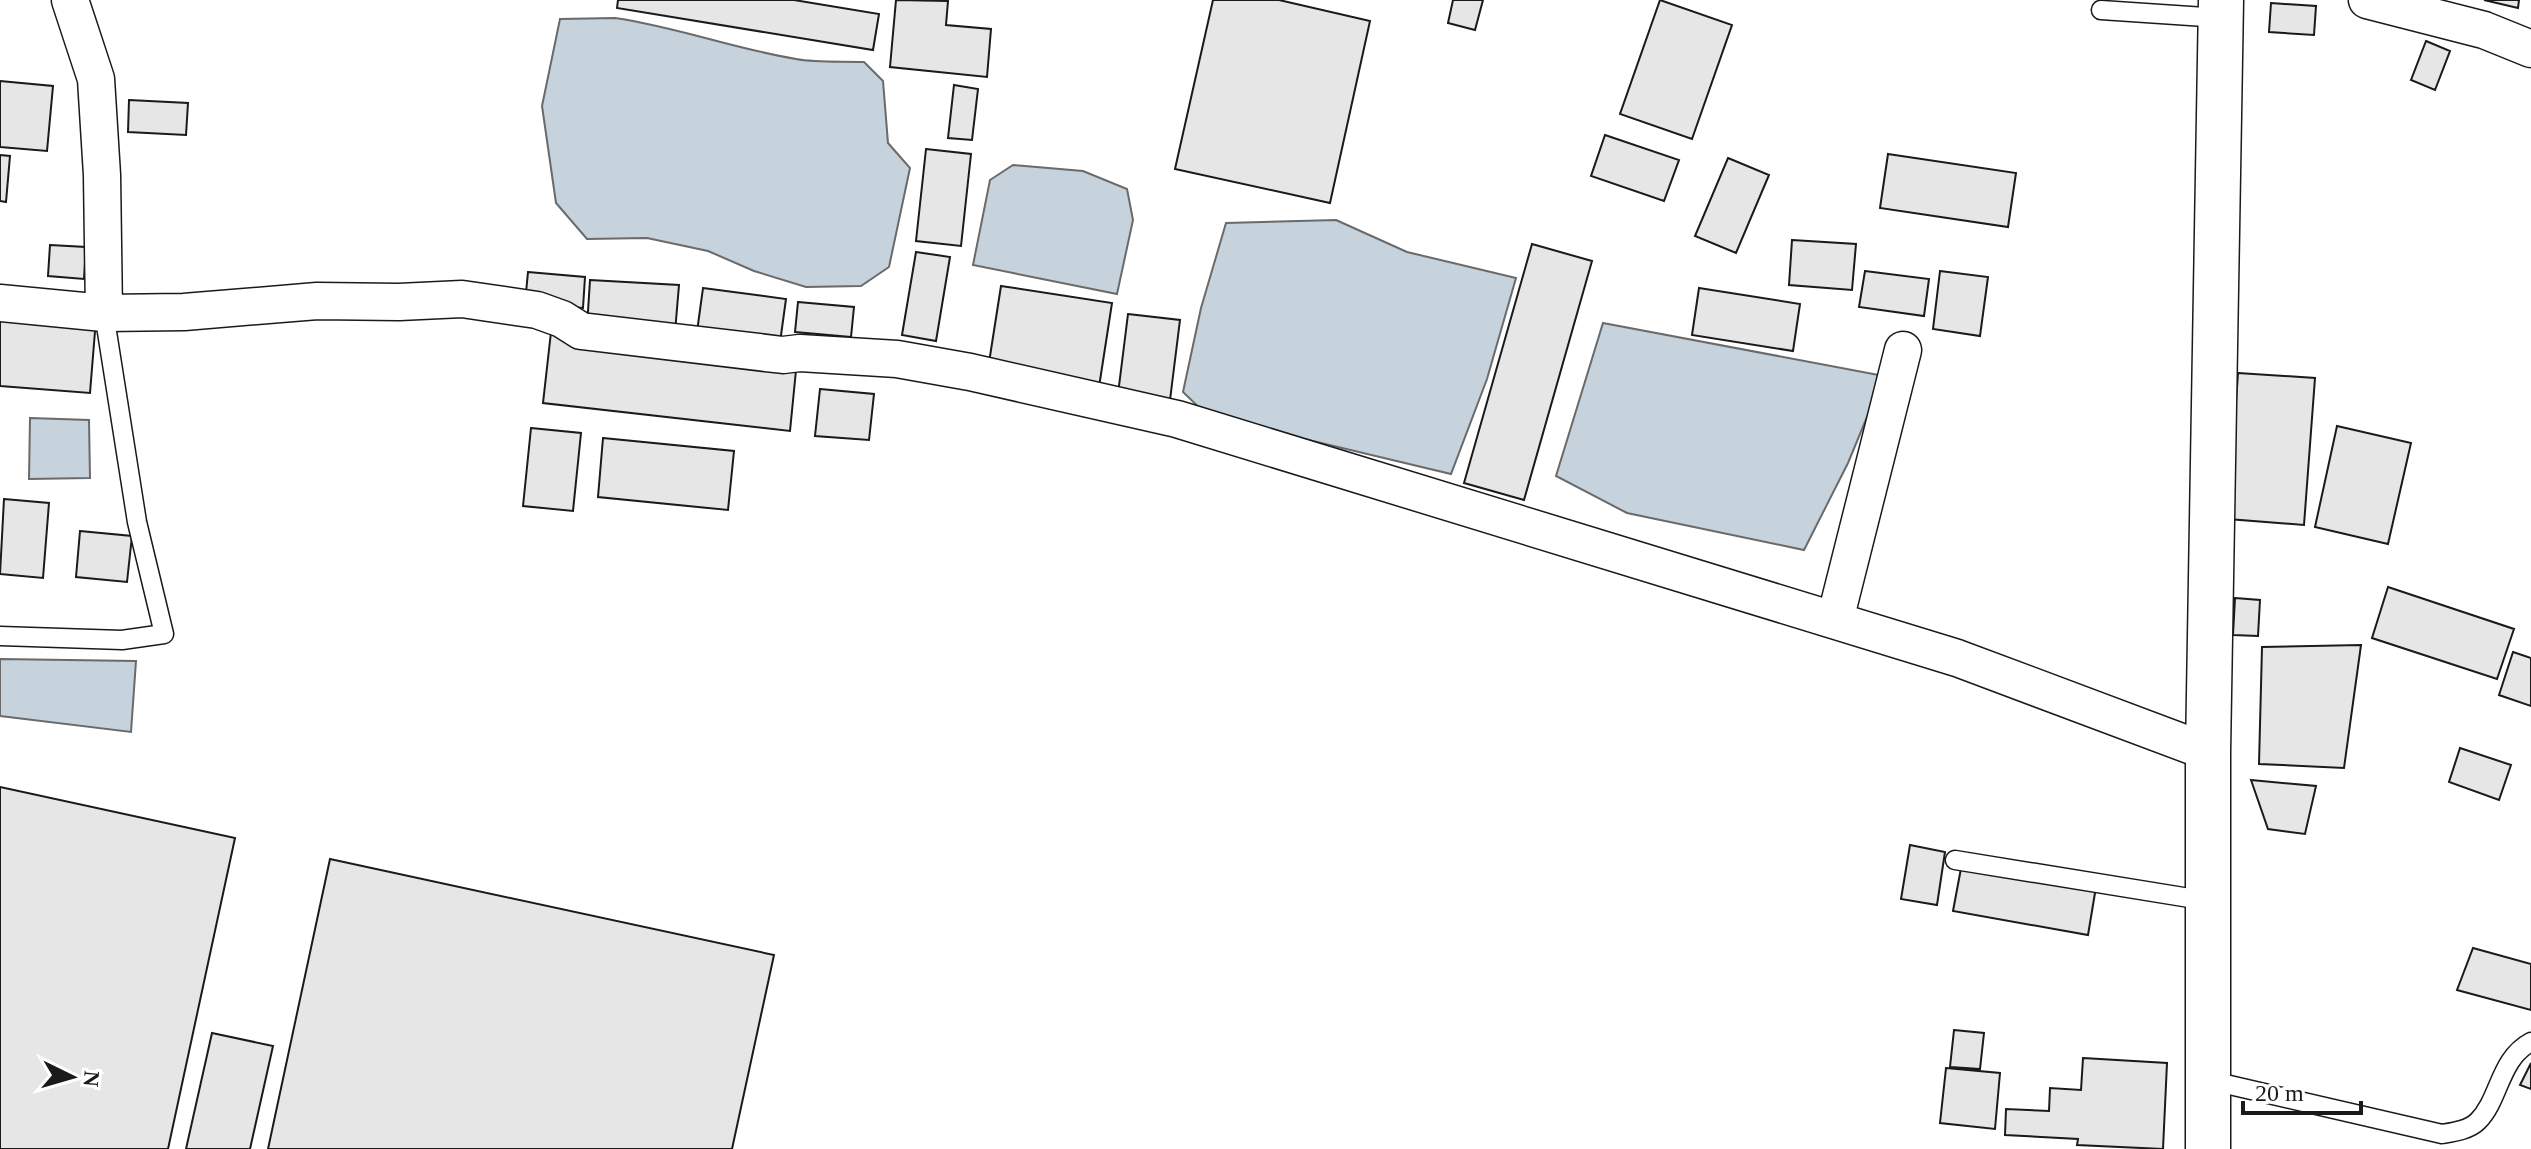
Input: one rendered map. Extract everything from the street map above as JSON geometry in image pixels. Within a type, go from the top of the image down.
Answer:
[{"type":"main road","points":[[2208,1149],[2208,752],[2221,9]]},
{"type":"street","points":[[70,0],[96,79],[102,175],[104,313]]},
{"type":"street","points":[[2367,0],[2484,30],[2531,49]]},
{"type":"street","points":[[0,303],[104,313],[184,312],[317,301],[462,299],[537,310],[562,319],[581,331],[783,355],[800,353],[897,359],[970,372],[1177,419],[1835,620],[1957,658],[2208,752]]},
{"type":"street","points":[[1835,620],[1903,350]]},
{"type":"lane","points":[[2101,10],[2221,9]]},
{"type":"lane","points":[[0,636],[122,640],[164,634],[137,522],[104,313]]},
{"type":"lane","points":[[1955,860],[2208,901]]},
{"type":"lane","points":[[2208,1080],[2442,1134],[2461,1131],[2478,1122],[2509,1062],[2531,1042]]},
{"type":"shaded area","points":[[615,18],[796,59],[864,62],[883,81],[888,143],[910,168],[889,267],[861,286],[806,287],[754,271],[708,251],[647,238],[587,239],[556,203],[542,106],[560,19]]},
{"type":"shaded area","points":[[1013,165],[1083,171],[1127,189],[1133,220],[1117,294],[973,265],[990,180]]},
{"type":"shaded area","points":[[1336,220],[1407,252],[1516,278],[1487,379],[1451,474],[1208,416],[1183,392],[1201,308],[1226,223]]},
{"type":"shaded area","points":[[1603,323],[1884,376],[1848,463],[1804,550],[1627,513],[1556,476]]},
{"type":"shaded area","points":[[30,418],[89,420],[90,478],[29,479]]},
{"type":"shaded area","points":[[0,659],[136,661],[131,732],[0,716]]},
{"type":"building","points":[[618,0],[794,0],[879,14],[873,50],[617,8]]},
{"type":"building","points":[[896,0],[948,1],[946,25],[991,29],[987,77],[890,67]]},
{"type":"building","points":[[1213,0],[1279,0],[1370,21],[1330,203],[1175,169]]},
{"type":"building","points":[[1453,0],[1483,0],[1475,30],[1448,23]]},
{"type":"building","points":[[1660,0],[1732,25],[1692,139],[1620,114]]},
{"type":"building","points":[[2484,0],[2519,0],[2518,8]]},
{"type":"building","points":[[2271,3],[2316,6],[2314,35],[2269,32]]},
{"type":"building","points":[[2426,41],[2450,51],[2435,90],[2411,80]]},
{"type":"building","points":[[0,81],[53,86],[47,151],[0,147]]},
{"type":"building","points":[[954,85],[978,89],[972,140],[948,138]]},
{"type":"building","points":[[129,100],[188,103],[186,135],[128,132]]},
{"type":"building","points":[[1605,135],[1679,160],[1664,201],[1591,176]]},
{"type":"building","points":[[926,149],[971,154],[961,246],[916,241]]},
{"type":"building","points":[[1888,154],[2016,173],[2008,227],[1880,208]]},
{"type":"building","points":[[0,155],[10,156],[6,202],[0,201]]},
{"type":"building","points":[[1728,158],[1769,175],[1736,253],[1695,236]]},
{"type":"building","points":[[1792,240],[1856,244],[1852,290],[1789,285]]},
{"type":"building","points":[[1532,244],[1592,261],[1524,500],[1464,483]]},
{"type":"building","points":[[50,245],[86,247],[84,279],[48,276]]},
{"type":"building","points":[[916,252],[950,257],[936,341],[902,335]]},
{"type":"building","points":[[1865,271],[1929,279],[1924,316],[1859,307]]},
{"type":"building","points":[[1940,271],[1988,277],[1980,336],[1933,329]]},
{"type":"building","points":[[528,272],[585,277],[583,308],[525,303]]},
{"type":"building","points":[[590,280],[679,285],[675,332],[587,327]]},
{"type":"building","points":[[1001,286],[1112,303],[1099,387],[988,369]]},
{"type":"building","points":[[703,288],[786,299],[779,350],[696,339]]},
{"type":"building","points":[[1699,288],[1800,304],[1793,351],[1692,335]]},
{"type":"building","points":[[798,302],[854,307],[851,337],[795,332]]},
{"type":"building","points":[[0,311],[96,319],[90,393],[0,386]]},
{"type":"building","points":[[1128,314],[1180,320],[1170,400],[1118,394]]},
{"type":"building","points":[[551,332],[797,360],[790,431],[543,403]]},
{"type":"building","points":[[2238,373],[2315,378],[2304,525],[2228,519]]},
{"type":"building","points":[[820,389],[874,394],[869,440],[815,436]]},
{"type":"building","points":[[2337,426],[2411,443],[2388,544],[2315,527]]},
{"type":"building","points":[[531,428],[581,433],[573,511],[523,506]]},
{"type":"building","points":[[603,438],[734,451],[728,510],[598,497]]},
{"type":"building","points":[[4,499],[49,503],[43,578],[0,574]]},
{"type":"building","points":[[80,531],[132,536],[127,582],[76,577]]},
{"type":"building","points":[[2388,587],[2514,629],[2497,679],[2372,638]]},
{"type":"building","points":[[2235,598],[2260,600],[2258,636],[2233,635]]},
{"type":"building","points":[[2361,645],[2344,768],[2259,764],[2262,647]]},
{"type":"building","points":[[2513,652],[2531,658],[2531,706],[2499,695]]},
{"type":"building","points":[[2460,748],[2511,765],[2499,800],[2449,782]]},
{"type":"building","points":[[2251,780],[2316,786],[2305,834],[2268,829]]},
{"type":"building","points":[[0,787],[235,838],[168,1149],[0,1149]]},
{"type":"building","points":[[1910,845],[1945,852],[1937,905],[1901,899]]},
{"type":"building","points":[[330,859],[774,955],[732,1149],[268,1149]]},
{"type":"building","points":[[1962,863],[2096,887],[2088,935],[1953,911]]},
{"type":"building","points":[[2473,948],[2531,964],[2531,1010],[2457,990]]},
{"type":"building","points":[[1954,1030],[1984,1033],[1980,1069],[1950,1067]]},
{"type":"building","points":[[212,1033],[273,1046],[250,1149],[186,1149]]},
{"type":"building","points":[[2083,1058],[2167,1063],[2163,1149],[2077,1145],[2078,1139],[2005,1135],[2006,1109],[2049,1111],[2050,1088],[2081,1090]]},
{"type":"building","points":[[2531,1063],[2531,1089],[2520,1085]]},
{"type":"building","points":[[1946,1068],[2000,1073],[1995,1129],[1940,1123]]}]
